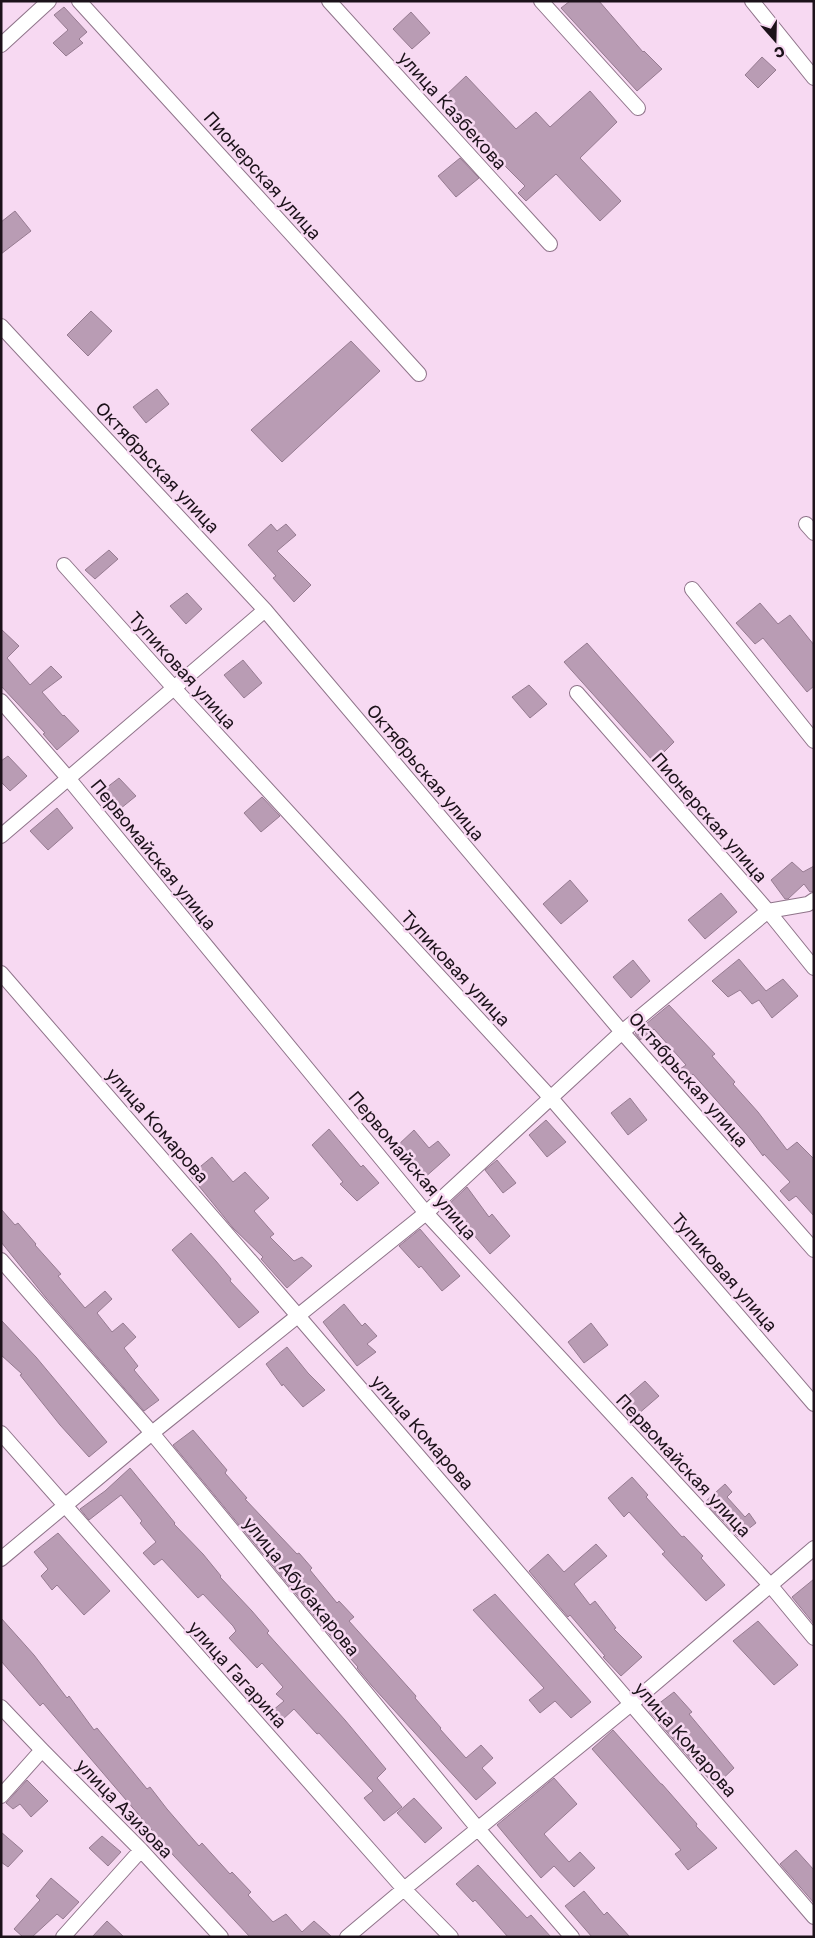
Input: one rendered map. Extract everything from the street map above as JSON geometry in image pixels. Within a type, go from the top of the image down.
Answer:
[{"type":"street","points":[[1,45],[49,1]]},
{"type":"street","name":"Пионерская улица","points":[[79,1],[419,374]]},
{"type":"street","name":"улица Казбекова","points":[[328,1],[550,244]]},
{"type":"street","points":[[541,1],[638,108]]},
{"type":"street","points":[[752,1],[814,78]]},
{"type":"street","name":"Октябрьская улица","points":[[1,326],[264,610],[622,1032],[814,1250]]},
{"type":"street","name":"Тупиковая улица","points":[[64,565],[174,688],[550,1097],[814,1404]]},
{"type":"street","points":[[692,588],[814,741]]},
{"type":"street","points":[[1,836],[264,610]]},
{"type":"street","name":"Пионерская улица","points":[[577,693],[768,911],[814,968]]},
{"type":"street","name":"Первомайская улица","points":[[1,701],[68,778],[426,1214],[771,1586],[814,1638]]},
{"type":"street","points":[[1,1559],[152,1433],[426,1214],[622,1032],[768,911],[808,904],[814,900]]},
{"type":"street","name":"улица Комарова","points":[[1,973],[814,1917]]},
{"type":"street","name":"улица Абубакарова","points":[[1,1260],[152,1433],[479,1830],[572,1937]]},
{"type":"street","name":"улица Гагарина","points":[[1,1433],[404,1889],[451,1937]]},
{"type":"street","points":[[347,1937],[631,1704],[814,1548]]},
{"type":"street","name":"улица Азизова","points":[[1,1707],[141,1850],[221,1937]]},
{"type":"street","points":[[1,1796],[42,1750]]},
{"type":"street","points":[[63,1937],[141,1850]]},
{"type":"building","points":[[570,1],[599,1],[643,52],[662,69],[637,91],[561,8]]},
{"type":"building","points":[[64,7],[87,32],[79,39],[83,43],[66,56],[53,43],[68,30],[54,15]]},
{"type":"building","points":[[411,12],[430,33],[412,49],[393,29]]},
{"type":"building","points":[[762,57],[776,70],[758,88],[745,75]]},
{"type":"building","points":[[466,76],[516,129],[536,112],[550,127],[590,91],[617,122],[580,158],[621,201],[600,221],[556,174],[526,201],[518,193],[525,186],[495,156],[444,97]]},
{"type":"building","points":[[460,158],[479,178],[456,197],[438,176]]},
{"type":"building","points":[[15,211],[31,231],[1,254],[1,222]]},
{"type":"building","points":[[91,311],[112,331],[88,356],[67,335]]},
{"type":"building","points":[[351,341],[380,371],[282,462],[251,430]]},
{"type":"building","points":[[157,389],[169,404],[146,423],[133,407]]},
{"type":"building","points":[[271,524],[277,531],[286,524],[296,535],[277,551],[311,585],[294,602],[273,578],[276,576],[248,545]]},
{"type":"building","points":[[109,550],[118,559],[95,579],[85,570]]},
{"type":"building","points":[[187,593],[202,609],[186,624],[170,606]]},
{"type":"building","points":[[760,603],[778,624],[790,615],[814,645],[814,686],[807,692],[763,638],[755,644],[736,623]]},
{"type":"building","points":[[1,629],[19,646],[7,658],[30,685],[51,666],[62,677],[42,692],[79,731],[57,750],[43,734],[45,733],[1,686]]},
{"type":"building","points":[[587,643],[674,742],[654,762],[564,662]]},
{"type":"building","points":[[243,660],[262,683],[244,698],[224,675]]},
{"type":"building","points":[[529,685],[547,704],[530,718],[512,697]]},
{"type":"building","points":[[8,756],[27,776],[10,791],[1,782],[1,761]]},
{"type":"building","points":[[119,778],[136,796],[115,813],[97,795]]},
{"type":"building","points":[[262,797],[280,816],[261,832],[244,813]]},
{"type":"building","points":[[57,808],[73,828],[48,850],[30,831]]},
{"type":"building","points":[[792,862],[803,872],[814,866],[814,891],[810,892],[804,884],[788,899],[785,899],[771,880]]},
{"type":"building","points":[[570,880],[588,901],[561,924],[543,904]]},
{"type":"building","points":[[721,893],[737,912],[705,939],[688,920]]},
{"type":"building","points":[[739,959],[766,991],[783,979],[798,996],[772,1018],[759,1000],[752,1004],[740,990],[728,997],[712,981]]},
{"type":"building","points":[[633,960],[650,981],[631,998],[613,977]]},
{"type":"building","points":[[669,1005],[715,1054],[712,1056],[735,1082],[733,1084],[758,1112],[787,1150],[797,1142],[814,1159],[814,1216],[796,1196],[789,1201],[780,1191],[790,1182],[764,1154],[763,1156],[693,1074],[686,1080],[677,1071],[686,1065],[654,1029],[640,1040],[635,1033]]},
{"type":"building","points":[[630,1098],[647,1120],[628,1135],[611,1113]]},
{"type":"building","points":[[546,1120],[566,1142],[547,1157],[529,1135]]},
{"type":"building","points":[[329,1129],[361,1167],[363,1165],[379,1183],[357,1201],[340,1184],[343,1182],[312,1145]]},
{"type":"building","points":[[414,1130],[429,1148],[438,1141],[450,1155],[423,1179],[415,1178],[408,1170],[414,1166],[397,1146]]},
{"type":"building","points":[[212,1157],[233,1182],[245,1172],[269,1198],[254,1211],[274,1234],[270,1237],[294,1261],[302,1257],[312,1266],[287,1288],[261,1259],[263,1257],[233,1228],[190,1175]]},
{"type":"building","points":[[497,1160],[516,1183],[503,1193],[485,1170]]},
{"type":"building","points":[[467,1187],[489,1217],[492,1214],[510,1236],[490,1254],[448,1205]]},
{"type":"building","points":[[1,1209],[15,1225],[18,1223],[36,1244],[61,1274],[58,1276],[85,1308],[105,1291],[112,1299],[97,1313],[112,1332],[123,1323],[136,1337],[124,1348],[138,1366],[134,1370],[159,1400],[144,1411],[46,1298],[1,1242]]},
{"type":"building","points":[[420,1229],[460,1276],[442,1291],[421,1266],[419,1268],[399,1246]]},
{"type":"building","points":[[191,1233],[231,1279],[230,1281],[259,1312],[239,1328],[172,1250]]},
{"type":"building","points":[[344,1304],[362,1326],[365,1323],[377,1336],[367,1344],[376,1352],[357,1366],[323,1322]]},
{"type":"building","points":[[1,1320],[36,1357],[107,1442],[89,1457],[60,1425],[20,1375],[22,1374],[1,1355]]},
{"type":"building","points":[[591,1323],[608,1345],[584,1363],[568,1342]]},
{"type":"building","points":[[287,1347],[325,1390],[303,1407],[283,1384],[282,1386],[266,1364]]},
{"type":"building","points":[[645,1381],[659,1396],[637,1415],[623,1400]]},
{"type":"building","points":[[193,1430],[227,1470],[225,1473],[247,1498],[245,1499],[297,1554],[299,1553],[312,1568],[310,1570],[337,1603],[339,1601],[354,1617],[349,1621],[416,1696],[415,1698],[440,1729],[466,1758],[481,1745],[493,1758],[482,1768],[496,1783],[476,1800],[372,1686],[173,1445]]},
{"type":"building","points":[[130,1468],[174,1524],[203,1554],[220,1577],[269,1631],[267,1633],[386,1769],[377,1778],[402,1807],[384,1821],[364,1798],[373,1791],[319,1733],[317,1734],[294,1709],[282,1720],[272,1711],[284,1701],[276,1694],[283,1687],[262,1663],[257,1668],[229,1638],[236,1631],[233,1626],[203,1594],[198,1598],[162,1559],[154,1565],[143,1553],[156,1542],[121,1495],[89,1520],[80,1509],[105,1491]]},
{"type":"building","points":[[632,1477],[648,1495],[646,1497],[682,1537],[684,1536],[703,1556],[701,1558],[725,1585],[706,1601],[662,1554],[665,1552],[629,1512],[624,1517],[608,1498]]},
{"type":"building","points":[[725,1484],[732,1492],[727,1497],[745,1517],[749,1513],[756,1523],[738,1537],[705,1502]]},
{"type":"building","points":[[58,1533],[110,1591],[84,1615],[57,1585],[52,1590],[41,1576],[48,1569],[34,1552]]},
{"type":"building","points":[[596,1544],[607,1556],[574,1584],[590,1605],[595,1601],[616,1628],[614,1629],[642,1657],[621,1676],[603,1657],[605,1656],[570,1615],[568,1617],[529,1571],[548,1554],[564,1572]]},
{"type":"building","points":[[814,1579],[814,1624],[792,1597]]},
{"type":"building","points":[[495,1594],[591,1702],[571,1718],[555,1701],[540,1713],[529,1700],[544,1688],[473,1610]]},
{"type":"building","points":[[1,1618],[34,1655],[67,1698],[69,1696],[94,1730],[97,1728],[147,1789],[150,1787],[199,1846],[202,1843],[230,1874],[232,1872],[251,1892],[248,1895],[273,1922],[286,1914],[302,1932],[314,1921],[332,1937],[250,1937],[174,1856],[43,1703],[40,1706],[1,1661]]},
{"type":"building","points":[[758,1621],[798,1665],[774,1685],[733,1641]]},
{"type":"building","points":[[674,1692],[692,1712],[689,1714],[734,1768],[715,1786],[649,1711]]},
{"type":"building","points":[[613,1730],[717,1848],[688,1870],[675,1854],[681,1850],[592,1749]]},
{"type":"building","points":[[554,1778],[577,1804],[544,1834],[569,1862],[580,1852],[595,1868],[574,1887],[554,1866],[541,1878],[497,1825]]},
{"type":"building","points":[[27,1780],[48,1801],[31,1817],[20,1804],[13,1809],[6,1803]]},
{"type":"building","points":[[414,1798],[442,1828],[425,1843],[397,1813]]},
{"type":"building","points":[[1,1832],[23,1851],[8,1867],[1,1862]]},
{"type":"building","points":[[102,1836],[121,1852],[108,1866],[89,1848]]},
{"type":"building","points":[[796,1850],[814,1870],[814,1903],[780,1864]]},
{"type":"building","points":[[478,1865],[527,1918],[531,1915],[551,1937],[508,1937],[475,1900],[473,1902],[456,1884]]},
{"type":"building","points":[[51,1878],[79,1902],[63,1919],[57,1914],[32,1937],[23,1937],[14,1929],[40,1900],[36,1896]]},
{"type":"building","points":[[584,1891],[604,1915],[607,1912],[630,1937],[592,1937],[565,1906]]},
{"type":"building","points":[[107,1921],[124,1937],[92,1937]]}]
